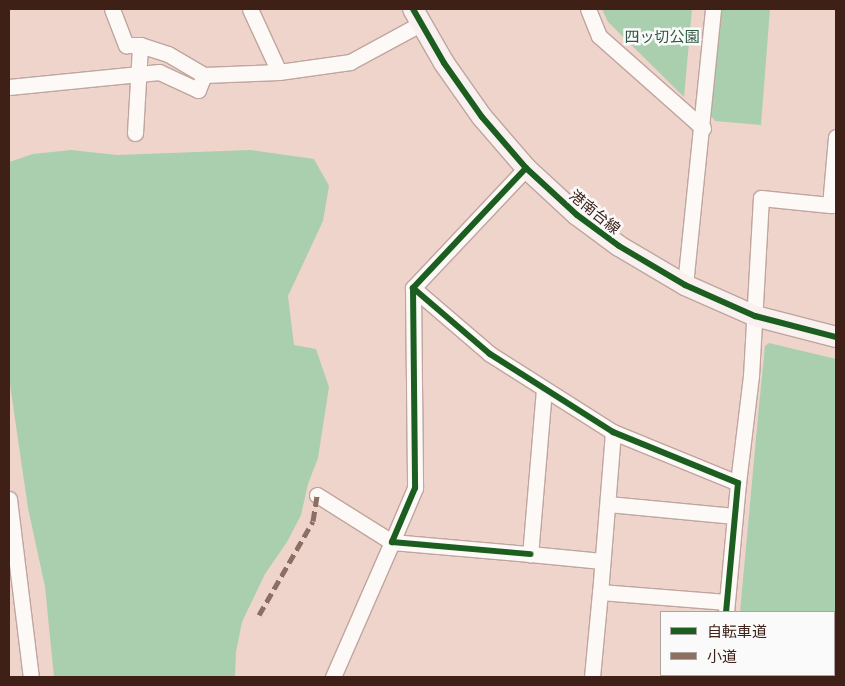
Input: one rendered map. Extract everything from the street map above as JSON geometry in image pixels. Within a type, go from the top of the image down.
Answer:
[{"type":"street","points":[[112,9],[126,45],[140,45],[168,54],[204,74],[279,72],[350,62],[417,17]]},
{"type":"street","points":[[250,9],[279,72]]},
{"type":"street","points":[[588,9],[599,36],[702,128]]},
{"type":"street","points":[[685,285],[713,9]]},
{"type":"street","name":"港南台線","points":[[417,17],[444,63],[482,117],[526,168],[577,215],[618,246],[685,285],[755,316],[836,337]]},
{"type":"street","points":[[135,133],[140,45]]},
{"type":"street","points":[[9,87],[159,72],[198,90],[204,74]]},
{"type":"street","points":[[600,592],[726,607],[734,516],[751,376],[761,198],[833,205],[836,138]]},
{"type":"street","points":[[333,677],[414,488],[414,288],[526,168]]},
{"type":"street","points":[[414,288],[490,354],[613,432],[738,483]]},
{"type":"street","points":[[530,554],[544,389]]},
{"type":"street","points":[[592,677],[613,432]]},
{"type":"street","points":[[317,495],[392,542],[602,560]]},
{"type":"street","points":[[9,498],[31,677]]},
{"type":"street","points":[[608,504],[734,516]]},
{"type":"green space","name":"四ッ切公園","points":[[602,9],[692,9],[684,97],[608,22]]},
{"type":"green space","points":[[720,9],[770,9],[761,125],[715,121],[711,116]]},
{"type":"green space","points":[[71,150],[117,155],[250,150],[314,159],[329,186],[323,221],[288,296],[294,345],[316,349],[329,387],[318,458],[308,484],[301,515],[287,542],[265,574],[242,622],[236,652],[235,677],[54,677],[45,587],[28,508],[9,378],[9,162],[33,154]]},
{"type":"green space","points":[[769,343],[836,359],[836,677],[732,677],[835,676],[835,611],[740,611],[765,346]]},
{"type":"marked path","points":[[259,615],[313,521],[317,495]]},
{"type":"cycle path","points":[[413,9],[444,63],[482,117],[526,168],[577,215],[619,246],[685,285],[755,316],[836,337]]},
{"type":"cycle path","points":[[526,168],[413,288],[415,488],[392,542],[530,554]]},
{"type":"cycle path","points":[[413,288],[490,354],[613,432],[738,483],[726,611]]}]
